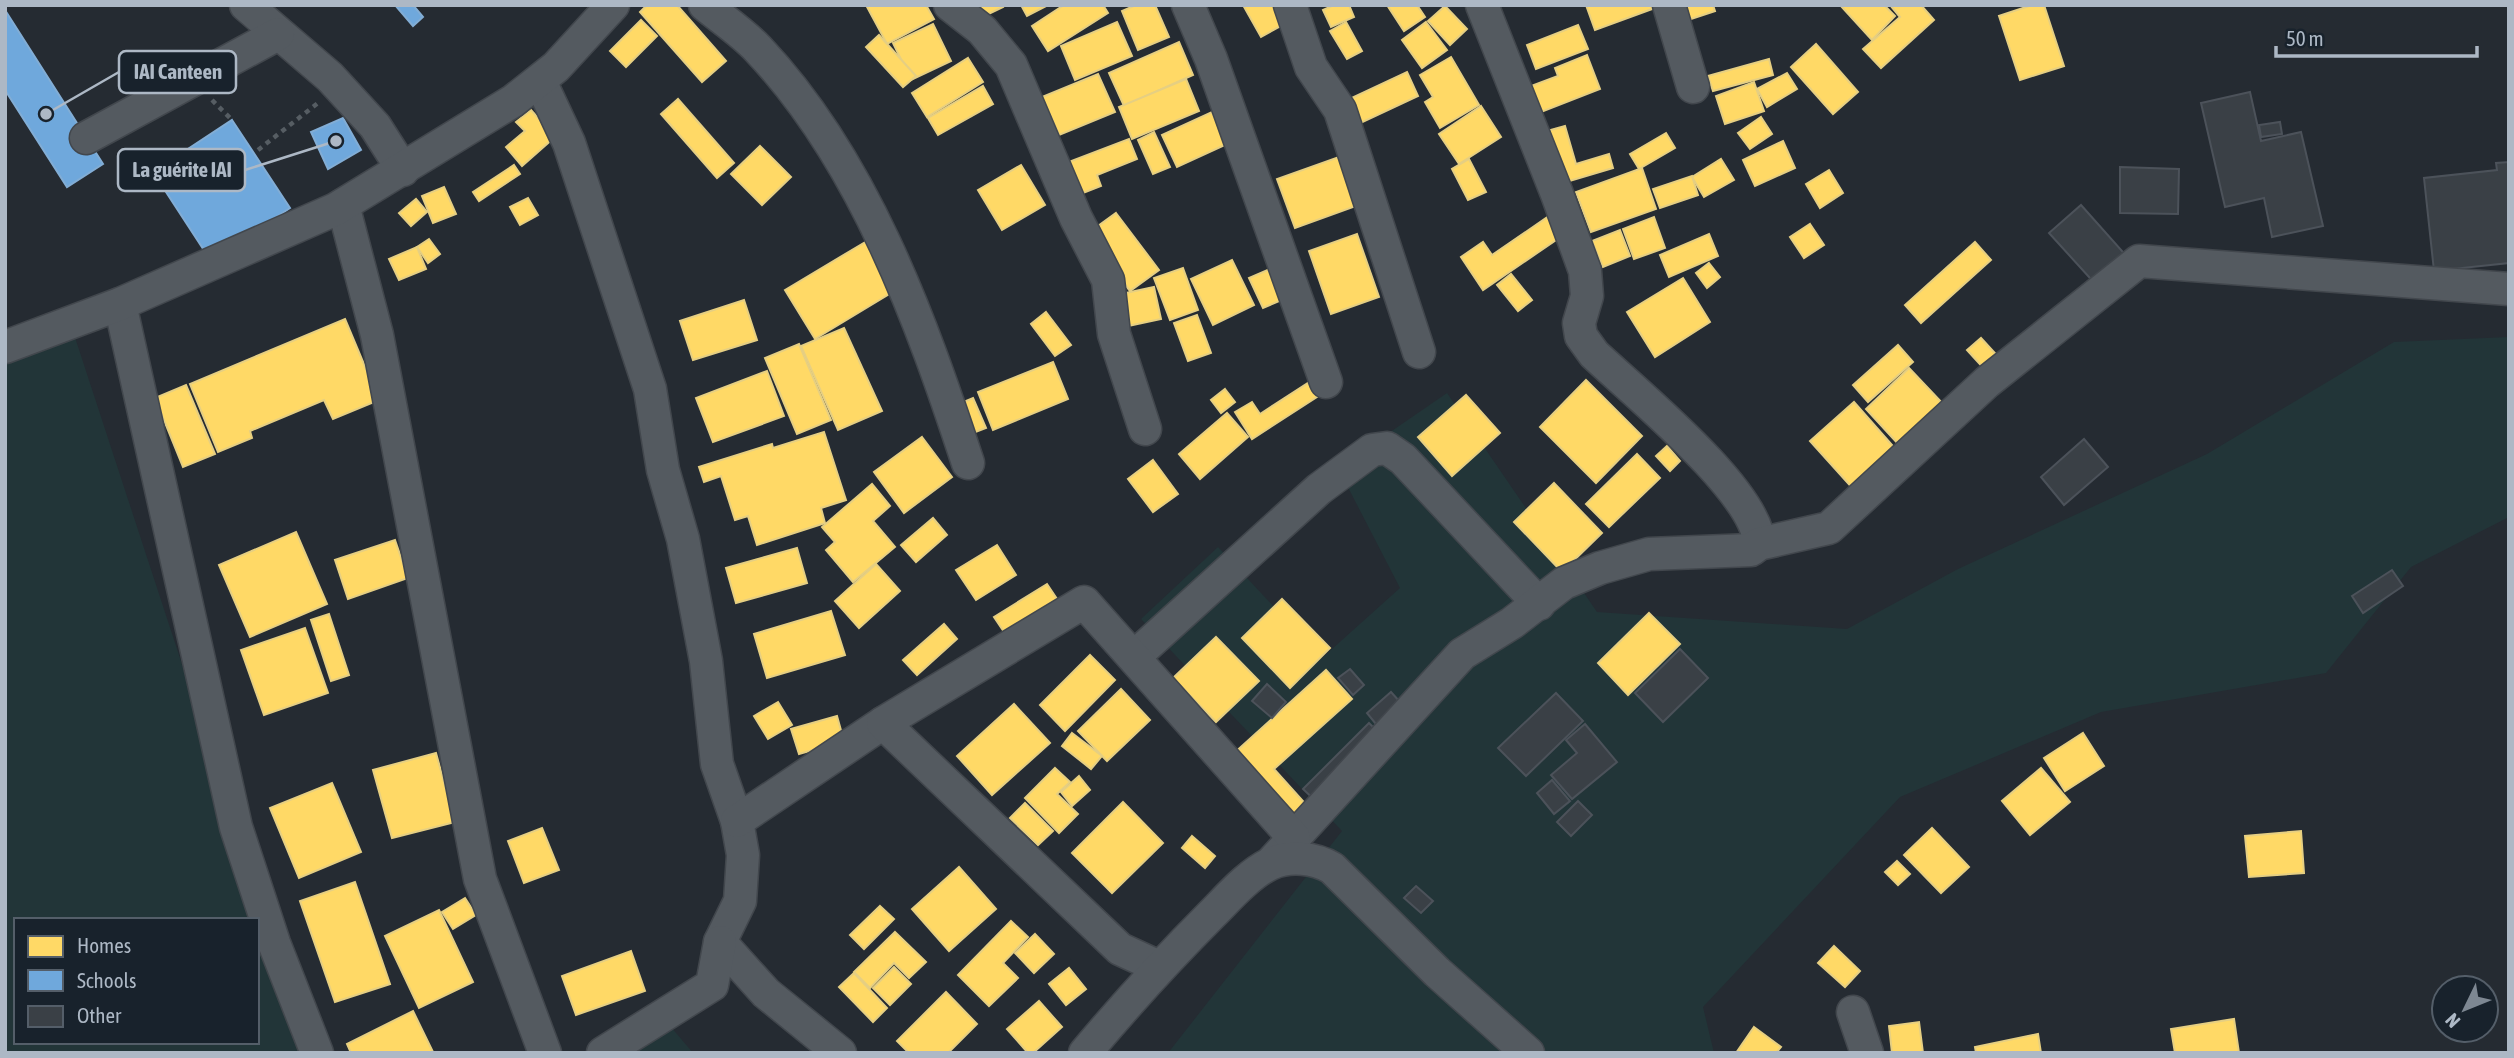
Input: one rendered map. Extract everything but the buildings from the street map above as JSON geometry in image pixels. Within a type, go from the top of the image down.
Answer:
[{"type":"street","points":[[246,5],[339,86],[375,126],[404,170]]},
{"type":"street","points":[[5,347],[120,304],[271,240],[343,205],[404,170],[540,81],[592,32],[613,5]]},
{"type":"street","points":[[705,5],[756,46],[818,123],[894,263],[931,350],[968,463]]},
{"type":"street","points":[[950,5],[999,46],[1021,87],[1076,218],[1108,280],[1114,334],[1145,429]]},
{"type":"street","points":[[1188,5],[1211,59],[1326,382]]},
{"type":"street","points":[[1290,5],[1311,67],[1340,110],[1419,352]]},
{"type":"street","points":[[1482,5],[1558,194],[1585,271],[1587,296],[1580,323],[1581,335],[1594,354],[1707,461],[1737,494],[1759,534],[1759,544]]},
{"type":"street","points":[[1669,5],[1693,87]]},
{"type":"street","points":[[86,138],[278,34]]},
{"type":"street","points":[[540,81],[569,143],[650,389],[663,470],[683,539],[706,661],[717,764],[737,821],[743,855],[740,901],[720,942],[712,985],[603,1053]]},
{"type":"street","points":[[343,205],[377,335],[480,879],[545,1053]]},
{"type":"street","points":[[1086,1053],[1159,967],[1228,898],[1271,863],[1462,654],[1539,604],[1564,583],[1600,568],[1649,554],[1751,550],[1759,544],[1829,528],[1987,382],[2138,261],[2509,289]]},
{"type":"street","points":[[120,304],[236,827],[274,943],[317,1053]]},
{"type":"street","points":[[1135,657],[1319,489],[1372,450],[1387,449],[1403,458],[1539,604]]},
{"type":"street","points":[[737,821],[883,723],[1084,602],[1294,838]]},
{"type":"street","points":[[883,723],[1121,949],[1159,967]]},
{"type":"street","points":[[1271,863],[1295,859],[1318,860],[1332,868],[1437,972],[1528,1053]]},
{"type":"street","points":[[720,942],[766,993],[840,1053]]},
{"type":"street","points":[[1853,1012],[1867,1053]]},
{"type":"path","points":[[258,150],[339,86]]},
{"type":"green space","points":[[67,313],[290,994],[332,1053],[5,1053],[5,331]]},
{"type":"green space","points":[[2509,337],[2509,517],[2411,567],[2326,673],[2101,712],[1900,797],[1703,1007],[1714,1053],[1168,1053],[1342,831],[1141,619],[1218,547],[1322,658],[1400,588],[1338,468],[1447,393],[1597,612],[1847,629],[1958,569],[2207,454],[2394,342]]},
{"type":"green space","points":[[665,1020],[693,1053],[587,1053]]},
{"type":"place","name":"IAI Canteen","points":[[46,114]]},
{"type":"place","name":"La guérite IAI","points":[[336,141]]}]
